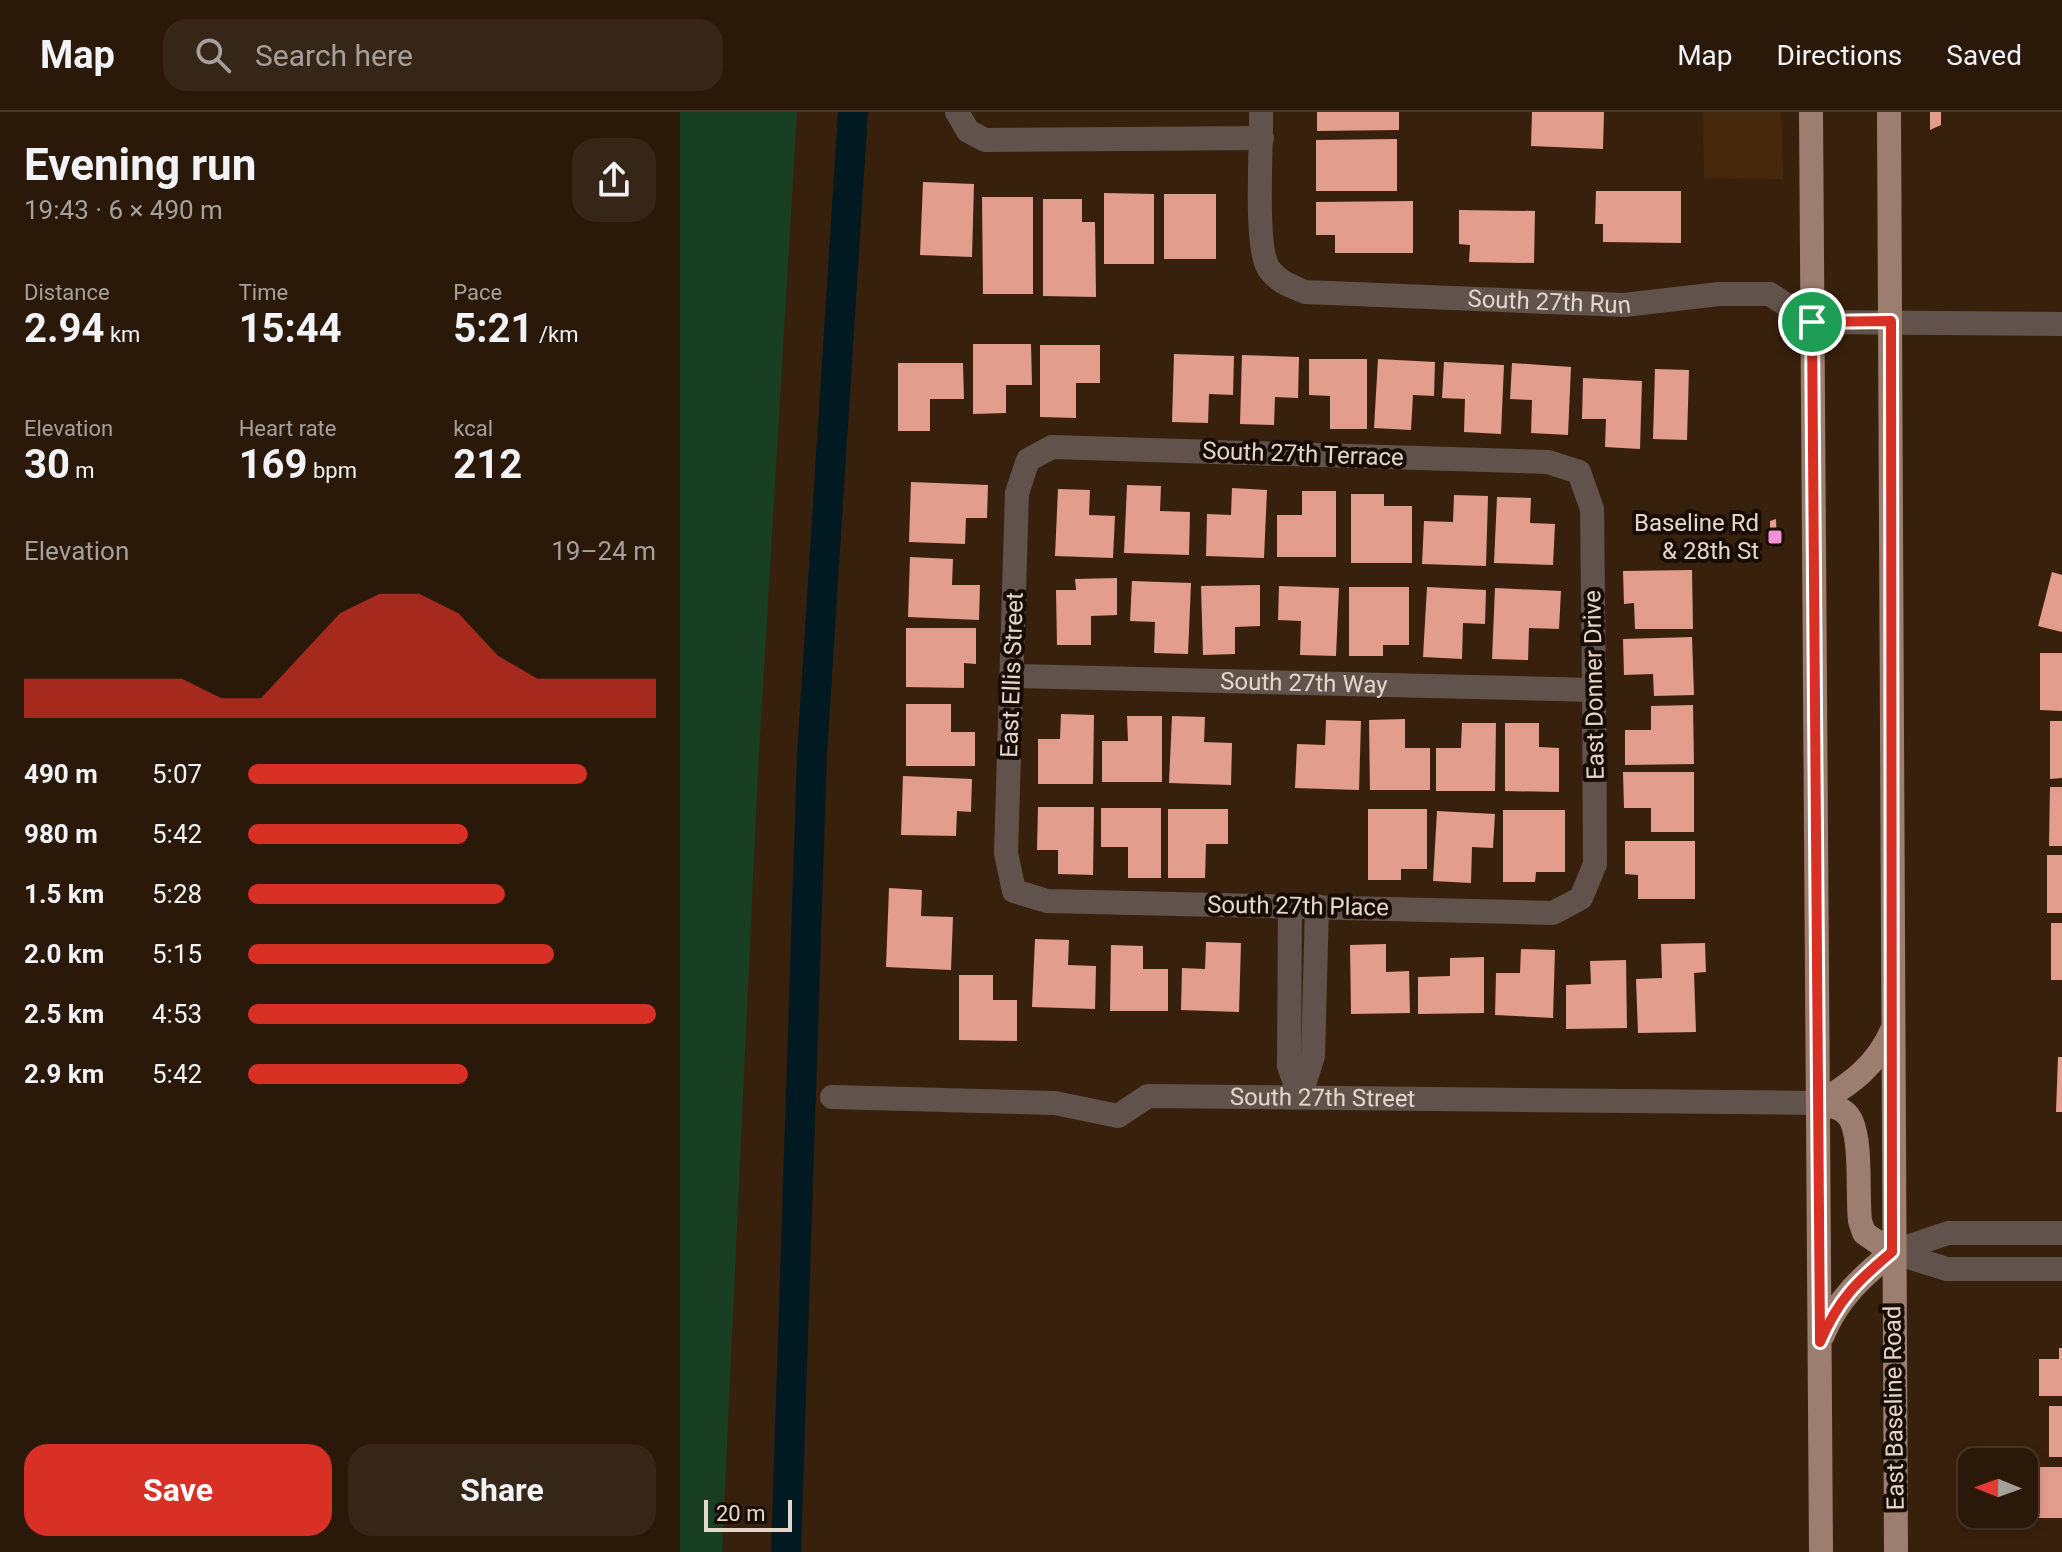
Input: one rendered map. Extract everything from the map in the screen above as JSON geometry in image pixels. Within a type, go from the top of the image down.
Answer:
[{"type":"main road","points":[[1811,112],[1821,1552]]},
{"type":"main road","name":"East Baseline Road","points":[[1889,112],[1892,1252],[1896,1552]]},
{"type":"main road","points":[[1819,1103],[1869,1068],[1882,1053],[1893,1027]]},
{"type":"main road","points":[[1819,1103],[1839,1108],[1851,1120],[1856,1140],[1860,1221],[1864,1233],[1892,1252],[1852,1286],[1832,1314],[1820,1342]]},
{"type":"street","points":[[963,122],[985,140],[1262,138],[1261,112]]},
{"type":"street","name":"South 27th Run","points":[[1262,138],[1261,236],[1266,266],[1279,281],[1305,292],[1624,305],[1719,294],[1770,294],[1812,322]]},
{"type":"street","points":[[1812,322],[2062,324]]},
{"type":"street","name":"South 27th Terrace","points":[[1028,460],[1052,447],[1548,462],[1579,472]]},
{"type":"street","name":"East Ellis Street","points":[[1014,891],[1006,853],[1017,493],[1028,460]]},
{"type":"street","name":"East Donner Drive","points":[[1579,472],[1592,509],[1595,864],[1581,898]]},
{"type":"street","name":"South 27th Way","points":[[1012,676],[1594,690]]},
{"type":"street","name":"South 27th Place","points":[[1014,891],[1047,901],[1553,913],[1581,898]]},
{"type":"street","points":[[1290,906],[1289,1066],[1300,1097]]},
{"type":"street","points":[[1300,1097],[1313,1056],[1317,906]]},
{"type":"street","points":[[1289,986],[1316,987]]},
{"type":"street","name":"South 27th Street","points":[[832,1097],[1055,1103],[1118,1116],[1148,1096],[1819,1103]]},
{"type":"street","points":[[1892,1252],[1948,1233],[2062,1233]]},
{"type":"street","points":[[1892,1252],[1947,1269],[2062,1269]]},
{"type":"shaded area","points":[[1703,112],[1781,112],[1783,179],[1704,178]]},
{"type":"green space","points":[[680,112],[797,112],[758,770],[722,1552],[680,1552]]},
{"type":"building","points":[[1317,112],[1399,112],[1399,130],[1317,131]]},
{"type":"building","points":[[1532,112],[1604,112],[1603,149],[1531,146]]},
{"type":"building","points":[[1930,112],[1941,112],[1941,125],[1930,130]]},
{"type":"building","points":[[1397,139],[1397,191],[1316,191],[1316,140]]},
{"type":"building","points":[[923,182],[974,184],[972,257],[920,255]]},
{"type":"building","points":[[1596,191],[1681,191],[1681,243],[1603,242],[1603,224],[1595,224]]},
{"type":"building","points":[[1104,193],[1154,194],[1154,264],[1104,264]]},
{"type":"building","points":[[1164,194],[1216,194],[1216,259],[1164,259]]},
{"type":"building","points":[[982,197],[1033,197],[1033,294],[983,294]]},
{"type":"building","points":[[1043,199],[1082,199],[1082,222],[1095,222],[1096,297],[1043,296]]},
{"type":"building","points":[[1413,201],[1413,253],[1335,253],[1335,235],[1316,235],[1316,202]]},
{"type":"building","points":[[1459,210],[1535,211],[1534,263],[1469,262],[1470,245],[1459,244]]},
{"type":"building","points":[[973,344],[1031,344],[1032,385],[1006,385],[1006,413],[973,414]]},
{"type":"building","points":[[1040,345],[1100,345],[1100,383],[1076,383],[1076,418],[1040,417]]},
{"type":"building","points":[[1174,354],[1234,356],[1233,395],[1209,394],[1208,423],[1172,422]]},
{"type":"building","points":[[1242,355],[1299,357],[1298,398],[1275,397],[1274,425],[1240,424]]},
{"type":"building","points":[[1309,359],[1367,359],[1367,429],[1330,429],[1330,396],[1309,395]]},
{"type":"building","points":[[1378,359],[1435,362],[1434,396],[1413,395],[1411,430],[1374,428]]},
{"type":"building","points":[[1444,362],[1504,365],[1501,434],[1464,432],[1465,399],[1442,398]]},
{"type":"building","points":[[898,363],[963,363],[964,399],[930,399],[930,431],[898,431]]},
{"type":"building","points":[[1512,363],[1571,367],[1568,435],[1531,433],[1532,400],[1510,399]]},
{"type":"building","points":[[1655,369],[1689,370],[1687,440],[1653,439]]},
{"type":"building","points":[[1583,378],[1642,381],[1640,449],[1605,447],[1606,419],[1582,419]]},
{"type":"building","points":[[911,482],[988,485],[987,518],[966,518],[965,544],[909,542]]},
{"type":"building","points":[[1127,485],[1161,486],[1160,511],[1190,512],[1189,555],[1124,553]]},
{"type":"building","points":[[1232,488],[1267,490],[1264,558],[1206,556],[1207,514],[1231,515]]},
{"type":"building","points":[[1058,489],[1090,490],[1089,515],[1115,516],[1113,558],[1055,556]]},
{"type":"building","points":[[1302,491],[1336,491],[1336,557],[1277,557],[1277,515],[1302,515]]},
{"type":"building","points":[[1351,494],[1384,494],[1384,506],[1412,506],[1412,563],[1351,563]]},
{"type":"building","points":[[1454,495],[1488,496],[1486,566],[1422,564],[1424,521],[1453,522]]},
{"type":"building","points":[[1497,497],[1531,498],[1530,523],[1555,524],[1553,565],[1494,563]]},
{"type":"building","points":[[1776,519],[1777,542],[1770,547],[1770,521]]},
{"type":"building","points":[[910,557],[953,559],[952,585],[980,585],[979,620],[908,617]]},
{"type":"building","points":[[1692,570],[1693,629],[1635,629],[1634,603],[1624,604],[1623,571]]},
{"type":"building","points":[[2052,572],[2062,575],[2062,632],[2038,626]]},
{"type":"building","points":[[1117,578],[1117,615],[1091,616],[1091,645],[1057,645],[1056,590],[1076,590],[1075,579]]},
{"type":"building","points":[[1132,581],[1191,583],[1188,654],[1154,653],[1155,622],[1130,621]]},
{"type":"building","points":[[1260,585],[1260,626],[1235,627],[1235,654],[1203,655],[1201,586]]},
{"type":"building","points":[[1279,586],[1339,588],[1336,656],[1300,655],[1301,621],[1278,620]]},
{"type":"building","points":[[1349,587],[1409,587],[1409,645],[1383,645],[1383,656],[1349,656]]},
{"type":"building","points":[[1427,587],[1486,590],[1485,624],[1463,623],[1462,659],[1423,657]]},
{"type":"building","points":[[1495,588],[1561,591],[1559,629],[1529,628],[1528,660],[1492,659]]},
{"type":"building","points":[[906,628],[976,628],[976,664],[964,663],[964,688],[906,687]]},
{"type":"building","points":[[1692,637],[1694,695],[1654,696],[1653,674],[1624,675],[1623,639]]},
{"type":"building","points":[[2040,653],[2062,653],[2062,711],[2040,710]]},
{"type":"building","points":[[906,704],[951,704],[951,732],[975,732],[975,766],[906,766]]},
{"type":"building","points":[[1693,705],[1694,764],[1625,765],[1625,730],[1651,730],[1651,706]]},
{"type":"building","points":[[1061,714],[1094,715],[1093,784],[1038,784],[1038,739],[1060,739]]},
{"type":"building","points":[[1127,716],[1162,716],[1162,782],[1102,782],[1102,741],[1128,741]]},
{"type":"building","points":[[1172,716],[1205,717],[1204,742],[1232,743],[1231,785],[1169,783]]},
{"type":"building","points":[[1405,719],[1405,748],[1430,748],[1430,790],[1370,790],[1369,720]]},
{"type":"building","points":[[1326,720],[1361,721],[1359,790],[1295,788],[1297,744],[1325,745]]},
{"type":"building","points":[[2050,721],[2062,721],[2062,778],[2050,779]]},
{"type":"building","points":[[1462,723],[1496,723],[1495,791],[1436,791],[1436,748],[1461,748]]},
{"type":"building","points":[[1505,723],[1539,723],[1539,747],[1559,748],[1559,792],[1505,791]]},
{"type":"building","points":[[1623,772],[1694,772],[1694,832],[1651,832],[1651,808],[1624,808]]},
{"type":"building","points":[[903,776],[972,779],[971,812],[957,811],[956,836],[901,835]]},
{"type":"building","points":[[2050,787],[2062,787],[2062,846],[2049,846]]},
{"type":"building","points":[[1038,807],[1094,807],[1093,875],[1058,874],[1058,850],[1037,850]]},
{"type":"building","points":[[1101,808],[1161,808],[1161,878],[1128,878],[1128,847],[1101,847]]},
{"type":"building","points":[[1168,809],[1228,809],[1228,844],[1206,844],[1205,878],[1168,878]]},
{"type":"building","points":[[1368,809],[1427,809],[1427,869],[1401,869],[1401,880],[1368,880]]},
{"type":"building","points":[[1503,810],[1565,810],[1565,872],[1536,872],[1535,882],[1503,882]]},
{"type":"building","points":[[1437,811],[1495,814],[1493,848],[1472,847],[1471,883],[1433,881]]},
{"type":"building","points":[[1625,841],[1695,841],[1695,899],[1638,899],[1638,875],[1625,874]]},
{"type":"building","points":[[2047,855],[2062,855],[2062,913],[2047,913]]},
{"type":"building","points":[[889,888],[922,890],[921,916],[953,917],[951,970],[886,967]]},
{"type":"building","points":[[2051,923],[2062,923],[2062,980],[2051,980]]},
{"type":"building","points":[[1035,939],[1069,940],[1068,965],[1096,966],[1095,1009],[1032,1007]]},
{"type":"building","points":[[1206,942],[1241,943],[1239,1012],[1181,1010],[1182,968],[1205,969]]},
{"type":"building","points":[[1705,943],[1706,972],[1694,973],[1696,1032],[1638,1033],[1636,979],[1662,978],[1661,944]]},
{"type":"building","points":[[1386,944],[1386,972],[1409,971],[1410,1013],[1351,1014],[1350,945]]},
{"type":"building","points":[[1111,945],[1143,946],[1143,969],[1168,969],[1168,1011],[1110,1011]]},
{"type":"building","points":[[1521,949],[1555,950],[1553,1018],[1495,1015],[1496,973],[1520,973]]},
{"type":"building","points":[[1484,957],[1484,1013],[1418,1014],[1418,977],[1450,976],[1450,958]]},
{"type":"building","points":[[1626,960],[1627,1028],[1566,1029],[1566,985],[1591,984],[1590,961]]},
{"type":"building","points":[[959,975],[993,975],[993,1000],[1017,1000],[1017,1041],[959,1040]]},
{"type":"building","points":[[2058,1057],[2062,1057],[2062,1112],[2056,1112]]},
{"type":"building","points":[[2059,1348],[2062,1348],[2062,1396],[2039,1396],[2039,1359],[2059,1359]]},
{"type":"building","points":[[2049,1406],[2062,1406],[2062,1457],[2049,1457]]},
{"type":"building","points":[[2039,1467],[2062,1467],[2062,1518],[2039,1518]]},
{"type":"waterway","points":[[786,1552],[812,754],[853,112]]},
{"type":"place","name":"Baseline Rd & 28th St","points":[[1775,537]]},
{"type":"route","points":[[1891,321],[1892,1252],[1852,1286],[1832,1314],[1820,1342],[1819,1103],[1812,322],[1891,321]]}]
